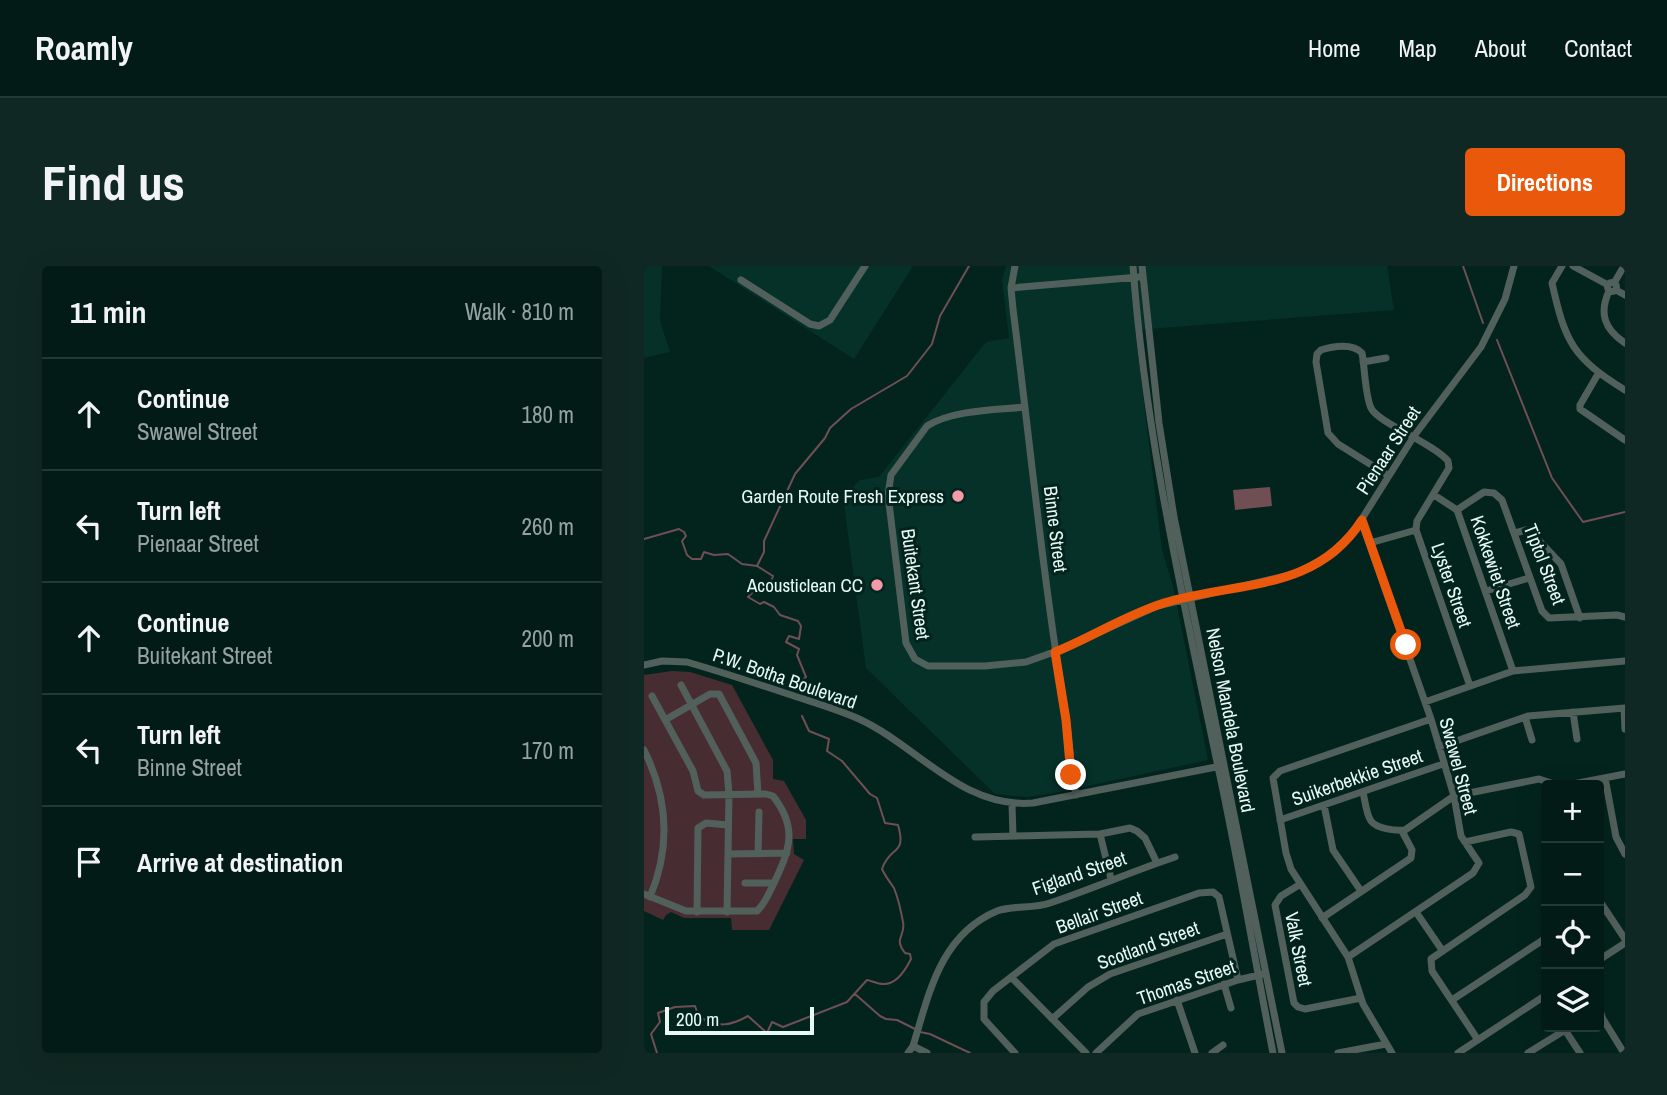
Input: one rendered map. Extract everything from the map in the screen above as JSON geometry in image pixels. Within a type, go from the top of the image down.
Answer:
[{"type":"street","points":[[741,280],[810,324],[819,326],[830,320],[865,266]]},
{"type":"street","name":"Binne Street","points":[[1015,266],[1011,288],[1055,652],[1076,795]]},
{"type":"street","name":"Nelson Mandela Boulevard","points":[[1133,266],[1139,278]]},
{"type":"street","name":"Nelson Mandela Boulevard","points":[[1142,266],[1139,278],[1157,467],[1222,766],[1262,974],[1282,1053]]},
{"type":"street","name":"Pienaar Street","points":[[1187,598],[1294,574],[1334,553],[1345,543],[1414,436],[1468,368],[1486,339],[1505,299],[1514,266]]},
{"type":"street","points":[[1562,266],[1552,283],[1563,328],[1579,354],[1598,374],[1625,390]]},
{"type":"street","points":[[1573,266],[1625,295]]},
{"type":"street","points":[[1625,266],[1603,304],[1603,313],[1618,338],[1625,343]]},
{"type":"street","points":[[1011,288],[1139,278]]},
{"type":"street","points":[[1389,476],[1338,444],[1328,433],[1317,354],[1326,348],[1356,348],[1362,353],[1372,409],[1379,416],[1414,436]]},
{"type":"street","points":[[1363,362],[1386,358]]},
{"type":"street","points":[[1598,374],[1580,409],[1625,439]]},
{"type":"street","name":"Buitekant Street","points":[[1025,407],[941,418],[927,426],[888,481],[906,643],[915,659],[928,666],[1014,664],[1055,652],[1150,608],[1187,598]]},
{"type":"street","name":"Lyster Street","points":[[1414,436],[1448,461],[1449,468],[1417,521],[1416,530],[1470,686]]},
{"type":"street","name":"Tiptol Street","points":[[1457,510],[1481,493],[1491,492],[1504,503],[1545,616],[1554,620],[1617,615],[1625,617]]},
{"type":"street","name":"Kokkewiet Street","points":[[1434,495],[1457,510],[1513,671]]},
{"type":"street","name":"Swawel Street","points":[[1348,957],[1478,868],[1478,861],[1460,832],[1454,796],[1431,719],[1362,520]]},
{"type":"street","points":[[1370,543],[1416,530]]},
{"type":"street","points":[[1516,533],[1531,531],[1562,564],[1580,618]]},
{"type":"street","points":[[1486,591],[1529,578]]},
{"type":"street","name":"P.W. Botha Boulevard","points":[[644,665],[663,661],[687,662],[846,713],[875,727],[965,788],[986,798],[1012,804],[1033,803],[1222,766]]},
{"type":"street","points":[[1425,702],[1513,671],[1625,661]]},
{"type":"street","points":[[681,685],[727,771],[727,912]]},
{"type":"street","points":[[665,720],[714,693],[721,696],[756,763],[758,794]]},
{"type":"street","points":[[644,750],[661,792],[664,812],[664,850],[659,873],[647,895],[681,910],[697,912],[752,912],[760,909],[787,853],[788,820],[773,796],[704,794],[698,791],[696,776],[652,696]]},
{"type":"street","points":[[1439,747],[1525,717],[1573,712],[1624,708],[1625,729]]},
{"type":"street","points":[[1573,712],[1577,739]]},
{"type":"street","points":[[1525,717],[1532,740]]},
{"type":"street","points":[[1392,1053],[1361,998],[1358,981],[1348,957],[1299,885],[1288,862],[1273,778],[1280,771],[1431,719]]},
{"type":"street","name":"Suikerbekkie Street","points":[[1280,820],[1443,764]]},
{"type":"street","points":[[1594,780],[1625,774]]},
{"type":"street","points":[[1605,778],[1616,837],[1625,854]]},
{"type":"street","points":[[1363,792],[1372,822],[1402,831],[1454,796],[1542,780]]},
{"type":"street","points":[[1012,804],[1013,836]]},
{"type":"street","points":[[1324,805],[1334,850],[1361,891]]},
{"type":"street","points":[[758,854],[759,812]]},
{"type":"street","points":[[697,912],[698,828],[706,823],[728,825]]},
{"type":"street","points":[[975,837],[1100,834],[1126,829],[1137,831],[1149,844],[1157,863]]},
{"type":"street","points":[[1322,918],[1411,858],[1412,850],[1402,831]]},
{"type":"street","points":[[1465,842],[1508,832],[1519,834],[1531,889],[1432,957],[1431,967],[1478,1040]]},
{"type":"street","points":[[1100,834],[1111,879]]},
{"type":"street","points":[[728,854],[787,853]]},
{"type":"street","name":"Figland Street","points":[[910,1050],[931,983],[950,950],[968,931],[998,911],[1043,905],[1175,857]]},
{"type":"street","points":[[745,883],[774,883]]},
{"type":"street","name":"Valk Street","points":[[1299,885],[1281,896],[1275,905],[1294,1003],[1305,1009],[1361,998]]},
{"type":"street","name":"Bellair Street","points":[[1015,1053],[988,1024],[983,1013],[987,996],[1054,944],[1205,891],[1213,891],[1219,897],[1238,980]]},
{"type":"street","points":[[1602,906],[1625,941],[1604,956]]},
{"type":"street","points":[[1416,912],[1442,950]]},
{"type":"street","name":"Scotland Street","points":[[1052,1019],[1088,987],[1110,974],[1227,933]]},
{"type":"street","points":[[1452,1000],[1541,941]]},
{"type":"street","name":"Nelson Mandela Boulevard","points":[[1262,974],[1273,1053]]},
{"type":"street","name":"Thomas Street","points":[[1096,1053],[1138,1014],[1224,984],[1262,974]]},
{"type":"street","points":[[1012,976],[1086,1053]]},
{"type":"street","points":[[1224,984],[1231,1008]]},
{"type":"street","points":[[1458,1053],[1541,998]]},
{"type":"street","points":[[1177,1000],[1195,1053]]},
{"type":"street","points":[[1604,1020],[1625,1053]]},
{"type":"street","points":[[1528,1053],[1562,1032]]},
{"type":"street","points":[[1570,1032],[1580,1053]]},
{"type":"street","points":[[1338,1053],[1386,1044]]},
{"type":"street","points":[[1212,1053],[1223,1045]]},
{"type":"street","points":[[910,1050],[927,1053]]},
{"type":"shaded area","points":[[644,266],[662,266],[660,321],[670,352],[644,358]]},
{"type":"shaded area","points":[[709,266],[913,266],[854,359]]},
{"type":"shaded area","points":[[1006,266],[1387,266],[1394,310],[1135,330],[1162,550],[1173,586],[1208,760],[1060,792],[1027,797],[995,794],[866,668],[843,497],[860,480],[879,477],[986,342],[1009,338],[1002,280]]},
{"type":"shaded area","points":[[1270,487],[1272,506],[1235,510],[1233,490]]},
{"type":"shaded area","points":[[672,671],[690,672],[732,685],[773,760],[773,779],[784,781],[806,820],[806,839],[793,839],[794,854],[804,860],[769,930],[732,930],[731,918],[684,918],[671,912],[663,920],[644,911],[644,675]]},
{"type":"waterway","points":[[757,566],[764,552],[764,541],[795,474],[830,428],[851,409],[907,376],[932,344],[940,316],[969,266]]},
{"type":"waterway","points":[[1463,266],[1483,323]]},
{"type":"waterway","points":[[1497,340],[1552,478],[1583,522],[1625,512]]},
{"type":"waterway","points":[[644,539],[679,529],[686,536],[682,541],[687,555],[692,559],[701,559],[704,552],[714,555],[728,554],[742,564],[757,566],[773,576],[770,584],[748,597],[760,604],[764,602],[774,607],[780,615],[798,621],[801,626],[799,639],[789,636],[786,642],[799,649],[797,655],[806,677],[800,682]]},
{"type":"waterway","points":[[802,681],[853,698]]},
{"type":"waterway","points":[[657,1053],[651,1034],[660,1022],[658,1013],[675,1007],[695,1006],[699,1017],[706,1020],[724,1024],[748,1016],[767,1033],[772,1022],[783,1027],[847,1002],[867,980],[881,984],[893,982],[911,959],[910,954],[905,953],[900,944],[903,927],[897,896],[882,869],[885,861],[899,846],[898,825],[885,823],[877,798],[870,794],[842,761],[827,751],[829,739],[809,731],[802,716]]},
{"type":"waterway","points":[[855,994],[880,1016],[897,1020],[915,1029]]},
{"type":"waterway","points":[[920,1032],[970,1053]]},
{"type":"place","name":"Garden Route Fresh Express","points":[[958,496]]},
{"type":"place","name":"Acousticlean CC","points":[[877,585]]},
{"type":"route","points":[[1071,775],[1066,720],[1055,652],[1168,602],[1241,588],[1294,574],[1334,553],[1362,520],[1406,645]]}]
